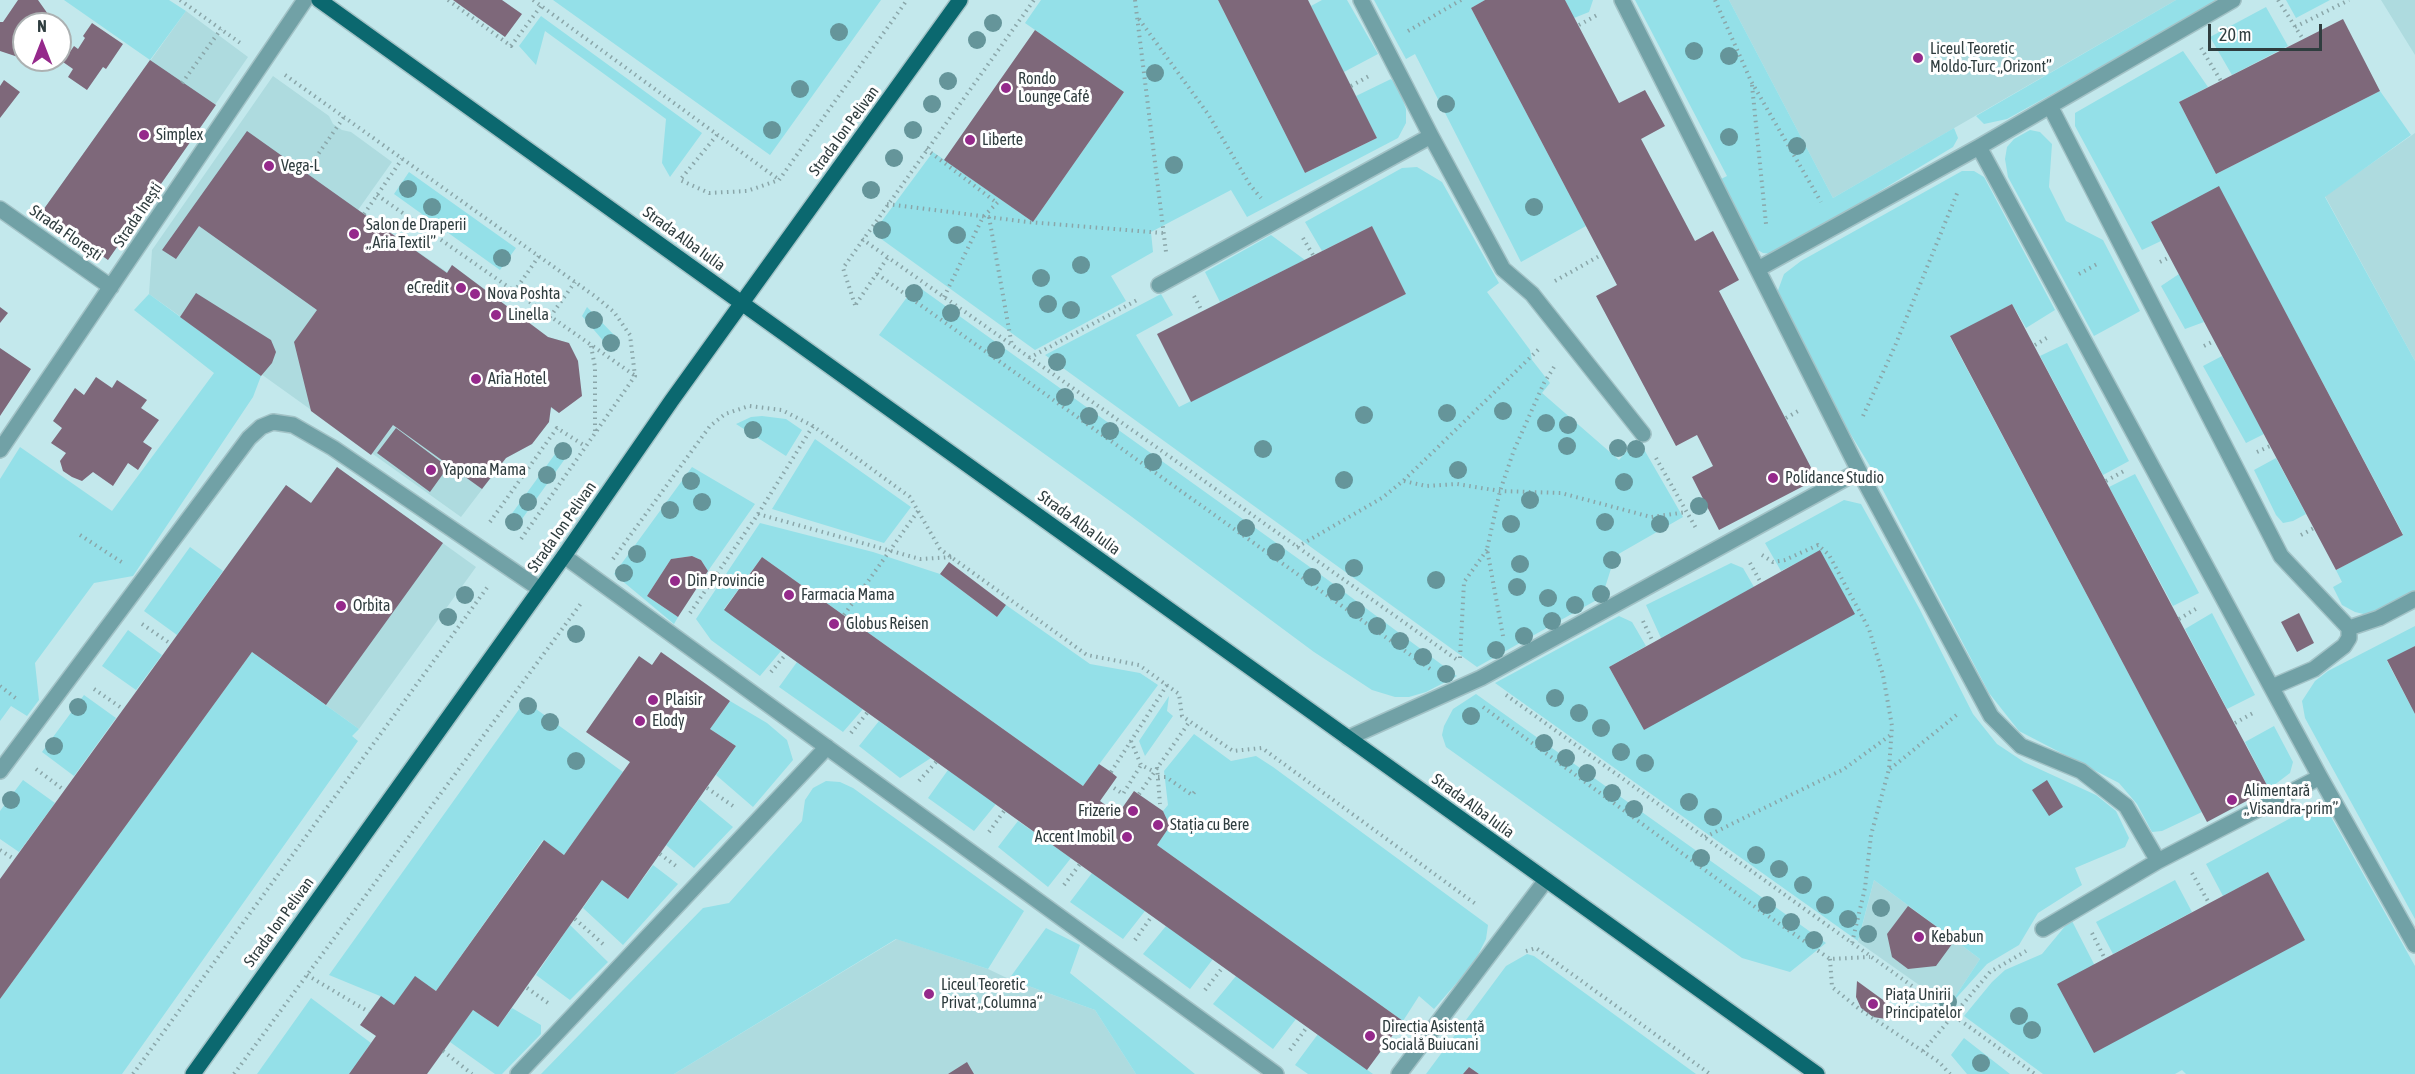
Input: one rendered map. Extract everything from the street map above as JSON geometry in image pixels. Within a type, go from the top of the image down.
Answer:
[{"type":"main road","name":"Strada Alba Iulia","points":[[319,0],[1817,1074]]},
{"type":"main road","name":"Strada Ion Pelivan","points":[[193,1074],[564,556],[660,416],[960,0]]},
{"type":"street","name":"Strada Inești","points":[[0,450],[304,0]]},
{"type":"street","points":[[1361,0],[1503,269],[1529,290],[1642,434]]},
{"type":"street","points":[[1622,0],[1859,471],[1991,716],[2021,746],[2081,771],[2126,806],[2158,861]]},
{"type":"street","points":[[1758,269],[1979,147],[2233,0]]},
{"type":"street","points":[[2050,106],[2281,556],[2349,628],[2349,638],[2344,646],[2314,669],[2272,687]]},
{"type":"street","points":[[1164,282],[1431,136]]},
{"type":"street","points":[[1979,147],[2320,777],[2415,945]]},
{"type":"street","name":"Strada Florești","points":[[0,209],[111,287]]},
{"type":"street","points":[[0,771],[249,438],[261,427],[273,422],[293,425],[333,448],[540,589]]},
{"type":"street","points":[[1348,738],[1481,678],[1746,535],[1859,471]]},
{"type":"street","points":[[564,556],[1276,1074]]},
{"type":"street","points":[[2349,628],[2379,618],[2415,599]]},
{"type":"street","points":[[518,1074],[827,747]]},
{"type":"street","points":[[2043,929],[2158,861],[2320,777]]},
{"type":"street","points":[[1399,1074],[1546,880]]},
{"type":"path","points":[[180,0],[614,312],[630,335],[635,376]]},
{"type":"path","points":[[448,0],[511,46],[540,6]]},
{"type":"path","points":[[533,0],[779,180]]},
{"type":"path","points":[[717,135],[680,180],[709,193],[747,191],[779,180],[907,0]]},
{"type":"path","points":[[888,257],[855,305],[843,268],[1034,0]]},
{"type":"path","points":[[1029,358],[1131,304],[1164,282],[1163,233],[1135,0]]},
{"type":"path","points":[[1385,46],[1461,0]]},
{"type":"path","points":[[1715,0],[1751,81],[1835,226]]},
{"type":"path","points":[[2278,0],[2303,39]]},
{"type":"path","points":[[2295,27],[2349,0]]},
{"type":"path","points":[[1138,18],[1208,114],[1250,185],[1278,220]]},
{"type":"path","points":[[182,82],[221,29]]},
{"type":"path","points":[[2195,39],[2221,81]]},
{"type":"path","points":[[1751,81],[1767,219],[1758,269]]},
{"type":"path","points":[[305,173],[344,117]]},
{"type":"path","points":[[1848,449],[1895,346],[1951,204],[1979,147]]},
{"type":"path","points":[[926,149],[999,201],[986,217],[944,297]]},
{"type":"path","points":[[364,213],[402,159]]},
{"type":"path","points":[[377,195],[635,376]]},
{"type":"path","points":[[887,204],[986,217],[1163,233]]},
{"type":"path","points":[[986,217],[1012,346]]},
{"type":"path","points":[[862,239],[1460,662],[1464,582],[1487,549],[1500,491],[1514,450],[1544,383],[1570,343]]},
{"type":"path","points":[[2055,287],[2124,250]]},
{"type":"path","points":[[1582,265],[1601,255]]},
{"type":"path","points":[[514,292],[539,256]]},
{"type":"path","points":[[877,274],[1457,688],[1748,902],[1830,959],[1871,957]]},
{"type":"path","points":[[550,316],[575,282]]},
{"type":"path","points":[[1297,547],[1382,498],[1403,481],[1560,330]]},
{"type":"path","points":[[591,345],[595,367],[595,433]]},
{"type":"path","name":"Strada Ion Pelivan","points":[[133,1074],[503,564],[635,376]]},
{"type":"path","points":[[234,1074],[710,426],[725,414],[749,406],[782,410],[813,426],[910,497],[940,549],[952,558],[1087,655],[1139,665],[1179,694],[1182,716],[1233,751],[1262,748],[1477,905]]},
{"type":"path","points":[[674,637],[758,514],[813,426]]},
{"type":"path","points":[[474,545],[557,428],[585,446]]},
{"type":"path","points":[[1642,434],[1710,554]]},
{"type":"path","points":[[1403,481],[1426,486],[1457,484],[1500,491],[1561,493],[1651,517],[1687,512]]},
{"type":"path","points":[[843,615],[918,510]]},
{"type":"path","points":[[758,514],[920,559],[952,558]]},
{"type":"path","points":[[80,535],[104,550]]},
{"type":"path","points":[[1746,535],[1766,559],[1773,562],[1785,560],[1818,545],[1829,555],[1869,629],[1883,675],[1892,734],[1889,769],[1871,835],[1865,888],[1852,943]]},
{"type":"path","points":[[1487,549],[1508,663]]},
{"type":"path","points":[[1481,678],[2035,1074]]},
{"type":"path","points":[[1111,772],[1167,685]]},
{"type":"path","points":[[1889,769],[1980,696]]},
{"type":"path","points":[[1139,794],[1190,721]]},
{"type":"path","points":[[1704,837],[1844,769],[1892,734]]},
{"type":"path","points":[[1131,741],[1141,765],[1154,771]]},
{"type":"path","points":[[13,753],[64,790]]},
{"type":"path","points":[[1114,788],[1123,794],[1141,765]]},
{"type":"path","points":[[1157,766],[1160,804]]},
{"type":"path","points":[[1158,777],[1166,777],[1192,795],[1196,790]]},
{"type":"path","points":[[0,850],[14,860]]},
{"type":"path","points":[[2180,850],[2209,903]]},
{"type":"path","points":[[575,919],[624,963]]},
{"type":"path","points":[[1923,1051],[1990,972],[2031,948],[2043,929]]},
{"type":"path","points":[[1536,948],[1710,1074]]},
{"type":"path","points":[[1830,959],[1832,987],[1858,1008],[1939,1062],[1950,1074]]},
{"type":"path","points":[[307,975],[369,1012]]},
{"type":"path","points":[[443,1052],[472,1074]]},
{"type":"shaded area","points":[[64,0],[169,0],[186,11],[150,60]]},
{"type":"shaded area","points":[[553,0],[881,0],[770,155]]},
{"type":"shaded area","points":[[1041,0],[1218,0],[1305,173],[1377,138],[1356,96],[1391,79],[1399,89],[1406,109],[1406,123],[1398,138],[1247,217],[1231,190],[1151,232],[1153,252],[1111,276],[1126,301],[1035,350],[873,233],[933,152],[1033,222],[1124,92],[1025,23]]},
{"type":"shaded area","points":[[1322,0],[1347,0],[1378,54],[1344,72],[1311,6]]},
{"type":"shaded area","points":[[1374,0],[1485,0],[1471,8],[1586,226],[1521,262],[1415,54],[1406,59]]},
{"type":"shaded area","points":[[1565,0],[1593,0],[1589,12],[1574,18]]},
{"type":"shaded area","points":[[1635,0],[1729,0],[1833,198],[1954,128],[1958,138],[1953,147],[1860,203],[1773,254],[1763,253],[1754,248],[1719,180],[1727,176]]},
{"type":"shaded area","name":"Liceul Teoretic Moldo-Turc „Orizont”","points":[[1729,0],[2176,0],[1833,198]]},
{"type":"shaded area","points":[[2176,0],[2222,0],[2007,119],[1984,124],[1976,116]]},
{"type":"shaded area","points":[[2286,0],[2330,0],[2296,18]]},
{"type":"shaded area","points":[[2381,0],[2415,0],[2415,55]]},
{"type":"shaded area","points":[[2266,7],[2288,46],[2232,75],[2210,37]]},
{"type":"shaded area","points":[[186,11],[248,57],[108,260],[41,213]]},
{"type":"shaded area","points":[[541,16],[702,133],[670,177],[662,163],[666,119],[545,31],[536,65],[519,46]]},
{"type":"shaded area","points":[[2183,51],[2208,87],[2179,102],[2216,174],[2380,91],[2411,135],[2325,197],[2415,361],[2415,593],[2372,616],[2355,612],[2342,605],[2333,587],[2342,582],[2336,570],[2403,534],[2219,187],[2151,222],[2161,241],[2142,250],[2075,126],[2075,113]]},
{"type":"shaded area","points":[[273,76],[329,116],[333,124],[342,130],[351,132],[392,162],[358,210],[447,272],[452,265],[548,337],[569,343],[578,361],[559,413],[551,408],[549,422],[532,444],[506,458],[461,517],[149,294],[152,250]]},
{"type":"shaded area","points":[[2030,130],[2040,132],[2052,144],[2049,187],[2066,221],[2103,240],[2140,311],[2094,336],[2008,177],[2005,159],[2007,147],[2014,139]]},
{"type":"shaded area","points":[[2415,133],[2415,361],[2325,196]]},
{"type":"shaded area","points":[[1417,167],[1442,182],[1499,283],[1487,292],[1530,350],[1532,360],[1550,383],[1542,393],[1619,460],[1638,439],[1683,517],[1615,556],[1602,597],[1477,667],[1045,355],[1161,294],[1173,315],[1136,335],[1179,407],[1406,294],[1372,226],[1322,251],[1305,222],[1402,168]]},
{"type":"shaded area","points":[[1962,171],[1974,171],[1984,177],[2055,310],[2026,328],[2012,304],[1950,337],[2202,812],[2162,831],[2152,832],[2137,804],[2119,783],[2019,731],[1989,693],[1873,471],[1825,392],[1777,293],[1784,274],[1801,261]]},
{"type":"shaded area","points":[[409,172],[516,248],[500,270],[394,194]]},
{"type":"shaded area","points":[[1271,235],[1305,260],[1220,302],[1205,272]]},
{"type":"shaded area","points":[[2179,274],[2204,322],[2185,329],[2161,286]]},
{"type":"shaded area","points":[[916,285],[1328,580],[1457,676],[1426,692],[1409,697],[1395,697],[1372,690],[1314,652],[1128,514],[879,335]]},
{"type":"shaded area","points":[[149,294],[261,376],[253,397],[133,576],[94,583],[35,663],[39,700],[27,716],[11,706],[0,721],[0,479],[20,447],[112,511],[214,373],[134,310]]},
{"type":"shaded area","points":[[587,307],[615,336],[619,347],[612,351],[582,316]]},
{"type":"shaded area","points":[[2067,343],[2129,461],[2103,475],[2040,356]]},
{"type":"shaded area","points":[[2222,356],[2264,434],[2246,443],[2203,366]]},
{"type":"shaded area","points":[[751,417],[786,419],[802,430],[786,456],[736,424]]},
{"type":"shaded area","points":[[815,439],[911,507],[884,543],[772,509]]},
{"type":"shaded area","points":[[563,443],[572,449],[517,526],[508,519]]},
{"type":"shaded area","points":[[2276,458],[2306,514],[2283,523],[2276,515],[2254,470]]},
{"type":"shaded area","name":"Orbita","points":[[337,467],[476,567],[359,729],[252,652],[319,561],[261,519],[286,485],[311,503]]},
{"type":"shaded area","points":[[692,467],[755,504],[708,571],[701,560],[692,556],[671,559],[647,596],[678,617],[674,624],[614,574]]},
{"type":"shaded area","points":[[2135,474],[2199,593],[2173,606],[2109,487]]},
{"type":"shaded area","points":[[1844,500],[1861,504],[1919,608],[1973,714],[1997,744],[2024,762],[2096,795],[2116,811],[2129,838],[2125,847],[2075,868],[2082,885],[2038,913],[2019,945],[1987,964],[1949,1006],[1980,959],[1874,880],[1858,941],[1495,683],[1619,616],[1632,622],[1646,646],[1609,667],[1644,730],[1820,551],[1781,571],[1765,543]]},
{"type":"shaded area","points":[[760,523],[873,552],[940,574],[997,617],[1006,605],[1090,664],[1140,673],[1158,685],[1083,786],[762,557],[724,609],[781,651],[760,676],[711,640],[696,619]]},
{"type":"shaded area","points":[[190,547],[223,571],[177,635],[144,611]]},
{"type":"shaded area","points":[[1731,563],[1743,568],[1754,587],[1661,638],[1646,605]]},
{"type":"shaded area","points":[[2212,613],[2255,695],[2227,709],[2185,629]]},
{"type":"shaded area","points":[[2415,626],[2415,646],[2387,661],[2415,714],[2415,919],[2305,718],[2302,701],[2315,681],[2328,671]]},
{"type":"shaded area","points":[[128,630],[162,655],[136,690],[102,666]]},
{"type":"shaded area","points":[[252,652],[359,729],[352,736],[358,741],[122,1074],[0,1074],[0,999]]},
{"type":"shaded area","points":[[797,662],[863,709],[843,732],[779,687]]},
{"type":"shaded area","points":[[1476,694],[1826,943],[1790,972],[1742,958],[1446,747],[1442,735],[1453,709]]},
{"type":"shaded area","points":[[84,695],[116,718],[74,776],[42,752]]},
{"type":"shaded area","points":[[1169,696],[1167,711],[1173,716],[1145,756],[1139,741]]},
{"type":"shaded area","points":[[525,701],[623,772],[564,855],[543,840],[436,991],[415,977],[394,1005],[380,996],[329,975]]},
{"type":"shaded area","points":[[730,701],[767,723],[787,740],[793,760],[753,807],[716,775],[736,746],[710,729]]},
{"type":"shaded area","points":[[879,721],[931,758],[900,778],[859,746]]},
{"type":"shaded area","points":[[2274,726],[2293,762],[2290,773],[2269,789],[2245,742]]},
{"type":"shaded area","points":[[1194,734],[1231,761],[1256,756],[1273,767],[1488,925],[1486,939],[1474,963],[1434,1009],[1419,996],[1403,1021],[1157,845],[1170,826],[1163,811],[1168,805],[1164,771]]},
{"type":"shaded area","points":[[948,770],[996,804],[974,831],[928,798]]},
{"type":"shaded area","points":[[23,780],[55,803],[19,852],[0,839],[0,811]]},
{"type":"shaded area","points":[[826,781],[840,782],[853,788],[1024,911],[988,969],[896,939],[674,1074],[541,1074],[703,908],[729,903],[802,821],[805,800],[813,788]]},
{"type":"shaded area","points":[[699,799],[733,827],[694,868],[666,845]]},
{"type":"shaded area","points":[[2322,801],[2415,966],[2415,1074],[2186,1074],[2182,1070],[2175,1074],[2043,1074],[1964,1016],[2005,970],[2042,954],[2071,919],[2094,964],[2305,940],[2268,872],[2223,896],[2206,864]]},
{"type":"shaded area","points":[[1018,821],[1071,858],[1048,887],[998,847]]},
{"type":"shaded area","points":[[653,865],[678,884],[623,945],[583,908],[602,880],[628,899]]},
{"type":"shaded area","points":[[1092,873],[1145,911],[1123,939],[1070,902]]},
{"type":"shaded area","points":[[1874,880],[1980,959],[1949,1006],[1858,942]]},
{"type":"shaded area","points":[[2175,880],[2192,912],[2113,954],[2096,922]]},
{"type":"shaded area","points":[[570,925],[608,962],[570,1000],[536,975]]},
{"type":"shaded area","points":[[1166,926],[1213,959],[1190,989],[1143,954]]},
{"type":"shaded area","points":[[1046,928],[1080,945],[1070,973],[1195,1074],[1136,1074],[1095,1010],[1009,979]]},
{"type":"shaded area","name":"Liceul Teoretic Privat „Columna“","points":[[897,939],[988,969],[1009,979],[1095,1010],[1136,1074],[674,1074]]},
{"type":"shaded area","points":[[1527,954],[1534,956],[1696,1074],[1479,1074],[1469,1067],[1463,1074],[1426,1074],[1506,966]]},
{"type":"shaded area","points":[[1236,976],[1296,1019],[1273,1049],[1213,1004]]},
{"type":"shaded area","points":[[311,998],[371,1043],[349,1074],[257,1074]]},
{"type":"shaded area","points":[[512,1008],[541,1025],[541,1034],[502,1074],[495,1074],[450,1042],[473,1010],[498,1027]]},
{"type":"shaded area","points":[[1318,1034],[1373,1074],[1308,1074],[1295,1065]]},
{"type":"shaded area","points":[[1964,1038],[2010,1074],[1967,1074],[1951,1055]]},
{"type":"building","points":[[18,0],[38,0],[46,12],[12,12],[12,55],[0,51],[0,22],[3,22]]},
{"type":"building","points":[[453,0],[502,0],[522,14],[505,37]]},
{"type":"building","points":[[1218,0],[1308,0],[1377,138],[1305,173]]},
{"type":"building","points":[[1485,0],[1565,0],[1619,103],[1645,90],[1665,126],[1641,139],[1695,241],[1713,231],[1739,280],[1719,291],[1817,479],[1719,530],[1692,477],[1713,466],[1697,435],[1676,446],[1596,296],[1617,285],[1471,8]]},
{"type":"building","points":[[2343,19],[2380,91],[2216,174],[2179,102]]},
{"type":"building","points":[[92,23],[123,44],[106,69],[103,67],[87,90],[68,77],[73,69],[72,49],[74,46],[78,49],[85,38],[83,36]]},
{"type":"building","points":[[1035,30],[1124,92],[1033,222],[944,160]]},
{"type":"building","points":[[150,60],[216,105],[108,260],[41,213]]},
{"type":"building","points":[[4,80],[20,92],[0,118],[0,86]]},
{"type":"building","points":[[247,131],[447,273],[452,265],[548,337],[569,343],[578,361],[582,396],[559,413],[551,407],[549,422],[532,444],[506,458],[482,489],[393,425],[371,455],[311,411],[294,342],[317,310],[199,226],[176,259],[162,250]]},
{"type":"building","points":[[2219,186],[2403,535],[2336,570],[2151,222]]},
{"type":"building","points":[[1372,226],[1406,294],[1191,402],[1157,334]]},
{"type":"building","points":[[196,293],[271,340],[276,352],[272,363],[261,376],[180,317]]},
{"type":"building","points":[[2012,304],[2269,789],[2207,822],[1950,336]]},
{"type":"building","points":[[0,307],[8,313],[0,323]]},
{"type":"building","points":[[0,348],[31,369],[0,416]]},
{"type":"building","points":[[96,377],[112,388],[117,380],[147,400],[141,408],[159,420],[143,442],[152,448],[138,470],[128,463],[113,486],[93,472],[82,481],[63,471],[60,461],[66,453],[51,443],[62,428],[53,421],[75,388],[84,395]]},
{"type":"building","points":[[396,428],[448,467],[430,492],[377,453]]},
{"type":"building","points":[[337,467],[443,543],[326,705],[252,652],[0,999],[0,879],[286,485],[311,503]]},
{"type":"building","points":[[1820,550],[1855,614],[1644,730],[1609,667]]},
{"type":"building","points":[[692,556],[701,560],[708,571],[678,617],[647,596],[671,559]]},
{"type":"building","points":[[762,557],[1083,786],[1099,764],[1111,772],[1117,777],[1100,801],[1118,814],[1134,791],[1163,811],[1170,826],[1157,845],[1403,1021],[1367,1070],[724,610]]},
{"type":"building","points":[[949,562],[1006,605],[997,617],[940,574]]},
{"type":"building","points":[[2299,613],[2314,643],[2297,652],[2281,622]]},
{"type":"building","points":[[2415,646],[2415,714],[2387,660]]},
{"type":"building","points":[[661,652],[730,701],[710,729],[736,746],[628,899],[602,880],[498,1027],[473,1010],[427,1074],[349,1074],[376,1036],[360,1025],[381,996],[394,1005],[415,976],[436,991],[544,840],[564,855],[630,762],[586,732],[639,656],[652,665]]},
{"type":"building","points":[[2047,780],[2063,807],[2049,816],[2032,790]]},
{"type":"building","points":[[2268,872],[2305,940],[2094,1053],[2057,984]]},
{"type":"building","name":"Kebabun","points":[[1908,906],[1955,940],[1936,966],[1908,969],[1892,957],[1887,934]]},
{"type":"building","points":[[1857,981],[1901,1013],[1886,1019],[1873,1017],[1861,1008],[1856,997]]},
{"type":"building","points":[[967,1062],[974,1074],[948,1074]]},
{"type":"building","points":[[1469,1067],[1479,1074],[1463,1074]]},
{"type":"place","name":"Liceul Teoretic Moldo-Turc „Orizont”","points":[[1918,58]]},
{"type":"place","name":"Rondo Lounge Café","points":[[1006,88]]},
{"type":"place","name":"Simplex","points":[[144,135]]},
{"type":"place","name":"Liberte","points":[[970,140]]},
{"type":"place","name":"Vega-L","points":[[269,166]]},
{"type":"place","name":"Salon de Draperii „Aria Textil”","points":[[354,234]]},
{"type":"place","name":"eCredit","points":[[461,288]]},
{"type":"place","name":"Nova Poshta","points":[[475,294]]},
{"type":"place","name":"Linella","points":[[496,315]]},
{"type":"place","name":"Aria Hotel","points":[[476,379]]},
{"type":"place","name":"Yapona Mama","points":[[431,470]]},
{"type":"place","name":"Polidance Studio","points":[[1773,478]]},
{"type":"place","name":"Din Provincie","points":[[675,581]]},
{"type":"place","name":"Farmacia Mama","points":[[789,595]]},
{"type":"place","name":"Orbita","points":[[341,606]]},
{"type":"place","name":"Globus Reisen","points":[[834,624]]},
{"type":"place","name":"Plaisir","points":[[653,700]]},
{"type":"place","name":"Elody","points":[[640,721]]},
{"type":"place","name":"Alimentară „Visandra-prim”","points":[[2232,800]]},
{"type":"place","name":"Frizerie","points":[[1133,811]]},
{"type":"place","name":"Stația cu Bere","points":[[1158,825]]},
{"type":"place","name":"Accent Imobil","points":[[1127,837]]},
{"type":"place","name":"Kebabun","points":[[1919,937]]},
{"type":"place","name":"Liceul Teoretic Privat „Columna“","points":[[929,994]]},
{"type":"place","name":"Piața Unirii Principatelor","points":[[1873,1004]]},
{"type":"place","name":"Direcția Asistență Socială Buiucani","points":[[1370,1036]]}]
